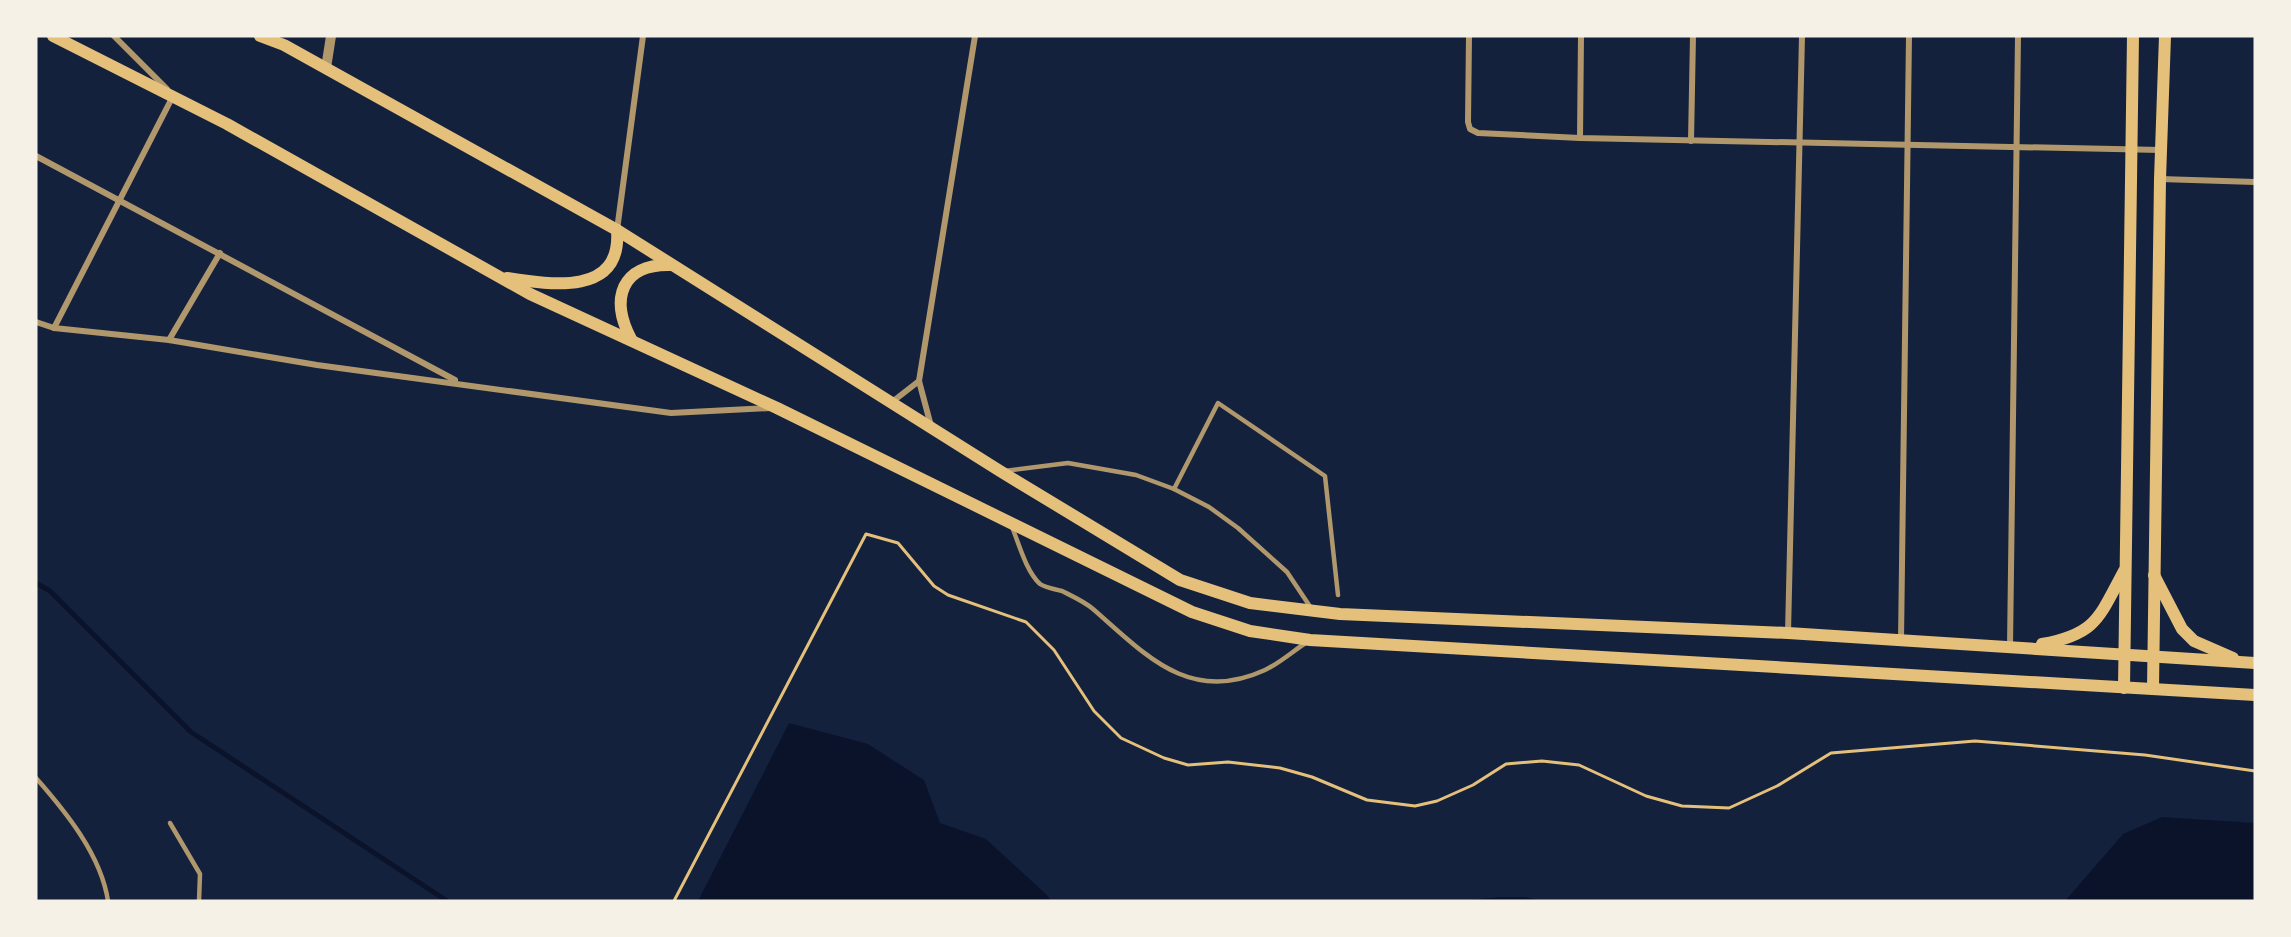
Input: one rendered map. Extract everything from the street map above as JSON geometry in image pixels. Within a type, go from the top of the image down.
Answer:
[{"type":"main road","points":[[53,36],[173,95],[530,294],[777,408],[1192,612],[1250,631],[1310,640],[2255,695]]},
{"type":"main road","points":[[2124,688],[2133,36]]},
{"type":"main road","points":[[2153,689],[2160,179],[2165,36]]},
{"type":"main road","points":[[264,37],[284,45],[617,230],[1000,471],[1180,580],[1250,603],[1315,612],[1788,633],[2249,662]]},
{"type":"main road","points":[[500,277],[534,282],[591,280],[614,261],[618,245],[617,230]]},
{"type":"main road","points":[[631,339],[624,325],[620,302],[624,286],[633,273],[651,264],[672,265]]},
{"type":"main road","points":[[2016,647],[2068,639],[2084,631],[2097,619],[2126,567]]},
{"type":"main road","points":[[2153,571],[2182,629],[2194,641],[2249,662]]},
{"type":"street","points":[[54,328],[173,95],[114,36]]},
{"type":"street","points":[[326,68],[331,36]]},
{"type":"street","points":[[617,230],[643,36]]},
{"type":"street","points":[[931,426],[919,381],[975,36]]},
{"type":"street","points":[[1469,36],[1468,122],[1470,129],[1478,133],[1691,141],[2162,150]]},
{"type":"street","points":[[1580,138],[1581,36]]},
{"type":"street","points":[[1691,141],[1693,36]]},
{"type":"street","points":[[1788,633],[1802,36]]},
{"type":"street","points":[[1901,640],[1909,36]]},
{"type":"street","points":[[2016,647],[2018,36]]},
{"type":"street","points":[[36,156],[458,382]]},
{"type":"street","points":[[2160,179],[2255,182]]},
{"type":"street","points":[[169,340],[220,253]]},
{"type":"street","points":[[36,322],[54,328],[169,340],[316,365],[458,382],[671,413],[777,408]]},
{"type":"street","points":[[891,403],[919,381]]},
{"type":"lane","points":[[1174,489],[1218,403],[1325,476],[1338,595]]},
{"type":"lane","points":[[1000,471],[1068,463],[1136,475],[1174,489],[1209,507],[1265,551],[1287,572],[1315,612]]},
{"type":"lane","points":[[1011,524],[1028,565],[1041,585],[1062,591],[1091,607],[1141,653],[1180,675],[1198,680],[1246,678],[1266,669],[1310,640]]},
{"type":"lane","points":[[36,778],[53,797],[82,839],[104,879],[108,901]]},
{"type":"lane","points":[[170,823],[200,874],[199,901]]},
{"type":"path","points":[[674,901],[866,534],[898,543],[934,586],[948,596],[1026,622],[1054,650],[1094,711],[1121,738],[1164,758],[1188,765],[1228,762],[1280,768],[1312,777],[1368,800],[1415,806],[1473,785],[1506,764],[1542,761],[1579,765],[1646,796],[1682,806],[1729,808],[1777,786],[1831,753],[1975,741],[2145,755],[2255,771]]},
{"type":"water","points":[[789,723],[868,744],[924,780],[940,823],[986,839],[1051,901],[698,901]]},
{"type":"water","points":[[2162,817],[2255,823],[2255,901],[2065,901],[2123,834]]},
{"type":"water","points":[[1525,897],[1543,901],[1454,901]]},
{"type":"waterway","points":[[36,583],[50,591],[191,732],[447,901]]}]
